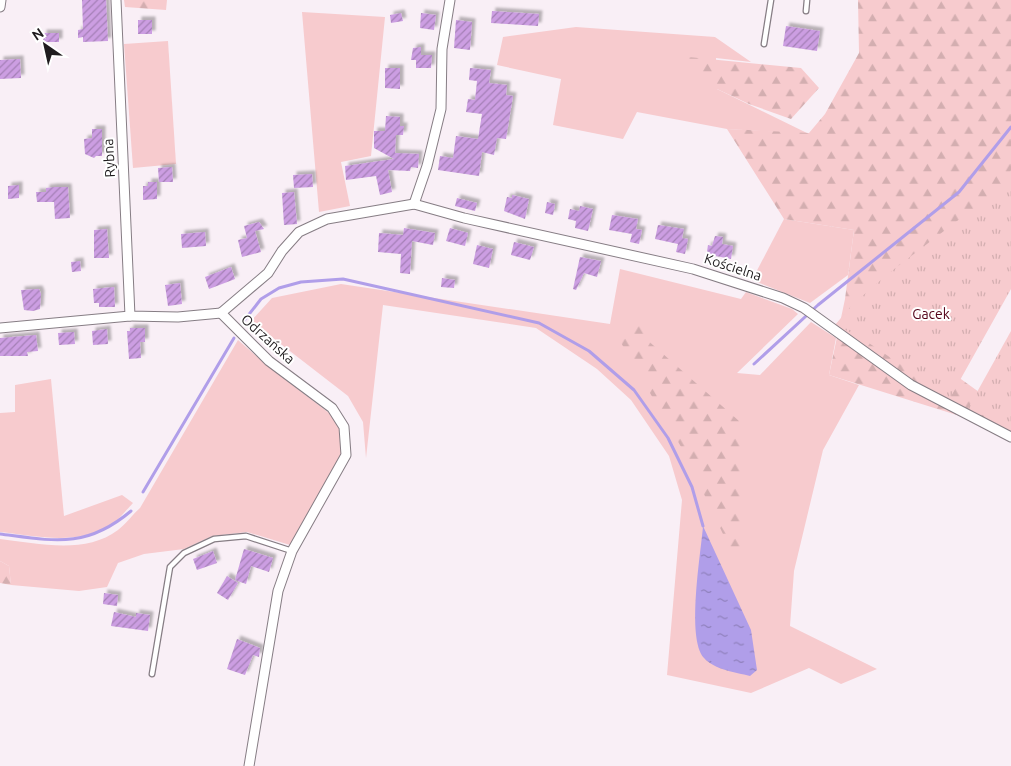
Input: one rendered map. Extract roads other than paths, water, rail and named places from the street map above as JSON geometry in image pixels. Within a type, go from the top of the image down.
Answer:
[{"type":"street","points":[[0,7],[1,0]]},
{"type":"street","name":"Rybna","points":[[116,0],[130,316]]},
{"type":"street","points":[[414,204],[432,148],[441,109],[442,49],[450,0]]},
{"type":"street","name":"Kościelna","points":[[414,204],[464,218],[693,269],[783,298],[804,308],[911,385],[1011,437]]},
{"type":"street","name":"Odrzańska","points":[[250,766],[278,591],[292,551],[346,455],[344,427],[332,408],[270,361],[240,335],[221,313],[268,273],[299,232],[327,219],[414,204]]},
{"type":"street","points":[[0,328],[130,316],[178,317],[221,313]]},
{"type":"lane","points":[[764,44],[771,0]]},
{"type":"lane","points":[[806,11],[807,0]]},
{"type":"lane","points":[[152,674],[170,567],[184,553],[214,540],[246,536],[292,551]]},
{"type":"water","points":[[703,526],[751,630],[757,670],[750,676],[714,665],[704,658],[699,648],[695,615]]},
{"type":"waterway","points":[[754,364],[818,305],[959,192],[1011,127]]},
{"type":"waterway","points":[[243,322],[261,299],[279,288],[301,282],[343,279],[539,323],[589,351],[634,390],[668,438],[692,487],[703,526]]},
{"type":"waterway","points":[[143,492],[234,338]]},
{"type":"waterway","points":[[0,534],[53,540],[84,537],[99,532],[131,511]]},
{"type":"park label","name":"Gacek","points":[[931,314]]}]
